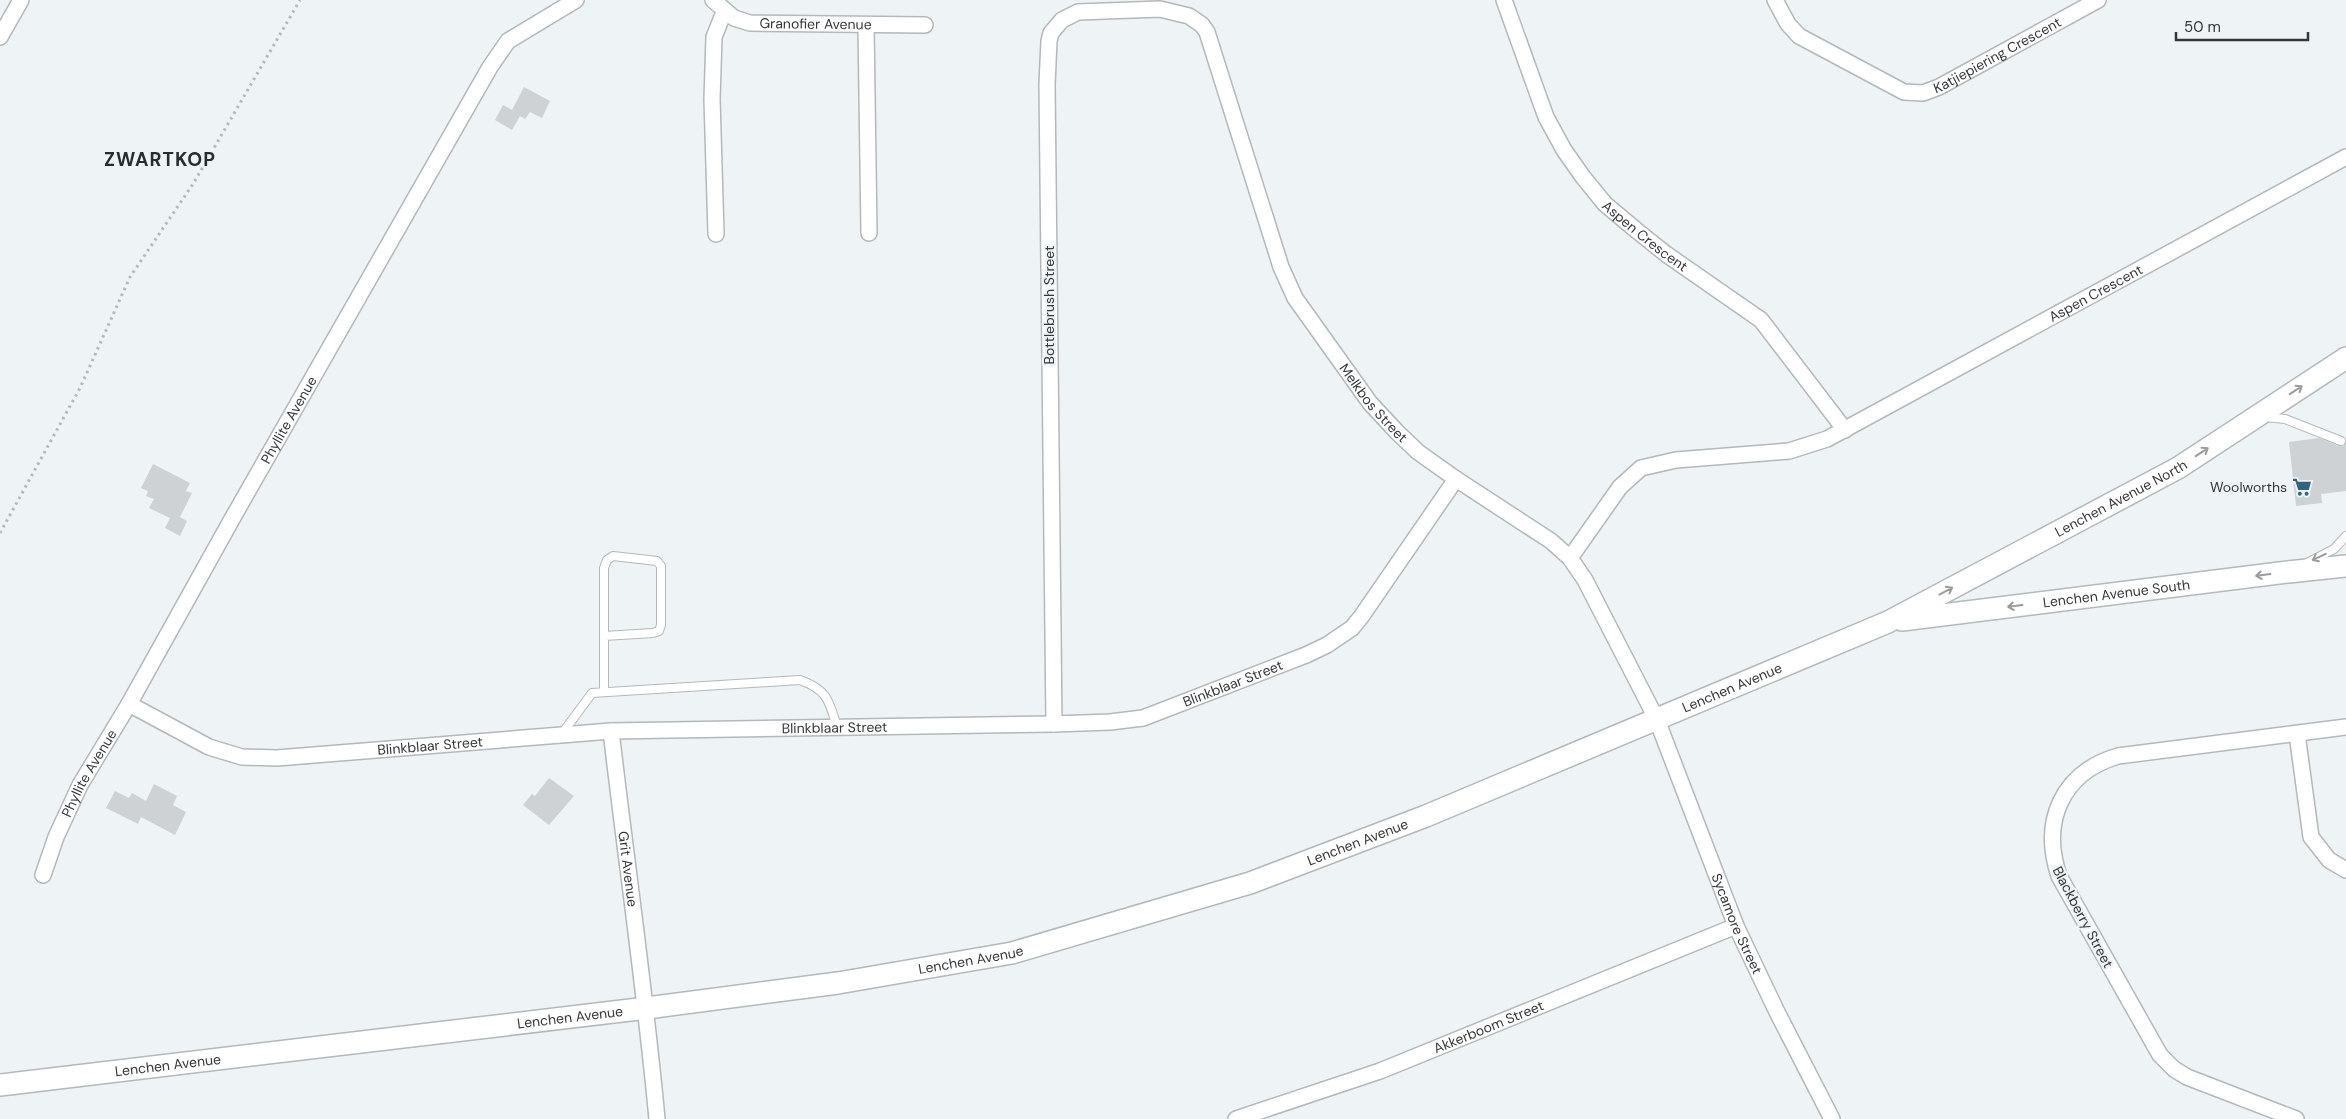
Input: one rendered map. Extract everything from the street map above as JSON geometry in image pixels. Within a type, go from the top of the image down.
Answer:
[{"type":"main road","name":"Lenchen Avenue North","points":[[1888,622],[2178,468],[2255,417],[2341,365]]},
{"type":"main road","name":"Lenchen Avenue South","points":[[1888,622],[2346,566]]},
{"type":"main road","name":"Lenchen Avenue","points":[[0,1084],[647,1008],[838,982],[1012,953],[1250,883],[1426,816],[1888,622]]},
{"type":"street","points":[[0,37],[21,0]]},
{"type":"street","name":"Phyllite Avenue","points":[[43,875],[56,837],[80,785],[129,704],[369,276],[498,54],[508,41],[522,31],[576,0]]},
{"type":"street","name":"Granofier Avenue","points":[[713,0],[724,12],[734,18],[750,23],[925,25]]},
{"type":"street","name":"Aspen Crescent","points":[[1504,0],[1546,117],[1564,150],[1605,204],[1666,254],[1761,320],[1845,430]]},
{"type":"street","name":"Katjiepiering Crescent","points":[[1775,0],[1788,24],[1799,36],[1904,92],[1914,94],[1939,87],[2098,0]]},
{"type":"street","name":"Bottlebrush Street","points":[[1054,724],[1048,41],[1055,27],[1062,20],[1070,14],[1087,10],[1160,9],[1189,16]]},
{"type":"street","points":[[716,234],[712,82],[714,37],[724,12]]},
{"type":"street","name":"Melkbos Street","points":[[1189,16],[1202,25],[1212,46],[1249,170],[1281,267],[1295,298],[1370,403],[1418,452],[1551,541],[1570,558],[1585,580],[1657,720]]},
{"type":"street","points":[[866,25],[869,233]]},
{"type":"street","name":"Aspen Crescent","points":[[1570,558],[1620,487],[1641,468],[1676,460],[1789,451],[1820,441],[1845,430],[2346,156]]},
{"type":"street","name":"Blinkblaar Street","points":[[129,704],[209,747],[242,757],[277,758],[611,730],[1054,724],[1110,722],[1143,718],[1306,656],[1327,645],[1352,628],[1456,479]]},
{"type":"street","name":"Sycamore Street","points":[[1657,720],[1736,926],[1777,1012],[1832,1119]]},
{"type":"street","name":"Blackberry Street","points":[[2296,1119],[2187,1077],[2174,1069],[2160,1055],[2058,876],[2053,858],[2052,839],[2054,821],[2064,794],[2070,786],[2088,769],[2104,760],[2118,756],[2346,727]]},
{"type":"street","name":"Grit Avenue","points":[[611,730],[632,911],[647,1008],[657,1119]]},
{"type":"street","points":[[2297,734],[2311,837],[2329,860],[2346,870]]},
{"type":"street","name":"Akkerboom Street","points":[[1236,1119],[1380,1071],[1736,926]]},
{"type":"lane","points":[[2255,417],[2284,419],[2342,441]]},
{"type":"lane","points":[[2288,572],[2329,552],[2346,536]]},
{"type":"lane","points":[[604,636],[659,631],[661,625],[661,566],[657,561],[613,556],[607,560],[604,568],[604,636],[604,692]]},
{"type":"lane","points":[[561,735],[592,693],[800,680],[815,686],[828,697],[837,727]]},
{"type":"path","points":[[0,533],[80,388],[130,277],[192,184],[300,0]]},
{"type":"building","points":[[524,87],[550,101],[542,118],[530,112],[525,119],[520,116],[512,130],[495,120],[503,105],[512,110]]},
{"type":"building","points":[[2319,438],[2339,446],[2346,443],[2346,491],[2321,494],[2322,503],[2296,506],[2289,442]]},
{"type":"building","points":[[153,464],[190,483],[186,491],[192,493],[180,517],[187,521],[180,536],[165,528],[170,518],[149,508],[154,499],[146,496],[148,491],[141,488]]},
{"type":"building","points":[[549,778],[574,796],[549,825],[523,805],[532,794],[535,796]]},
{"type":"building","points":[[154,784],[177,796],[173,805],[186,812],[175,835],[141,817],[138,824],[106,808],[115,791],[129,798],[132,793],[146,801]]},
{"type":"place","name":"Woolworths","points":[[2302,487]]},
{"type":"district","name":"ZWARTKOP","points":[[160,159]]}]
